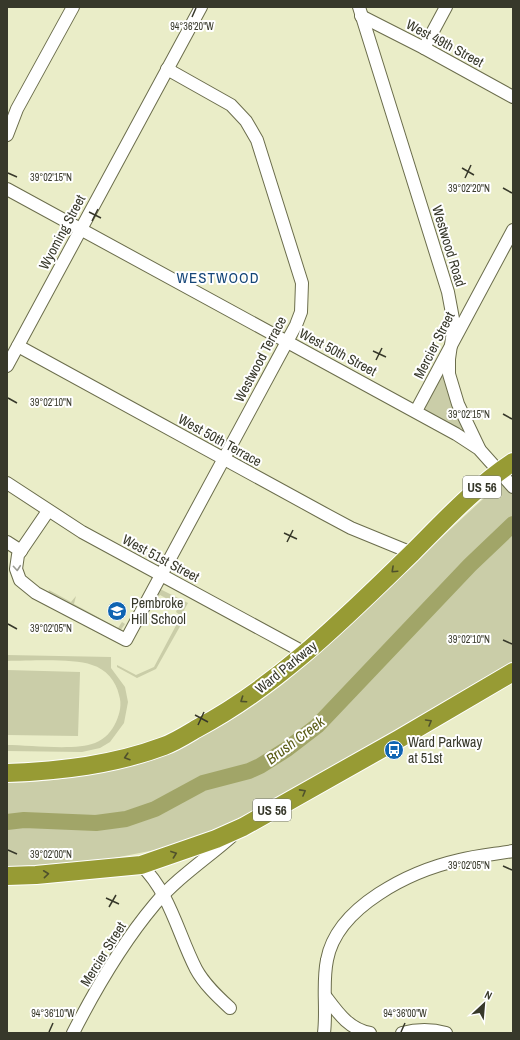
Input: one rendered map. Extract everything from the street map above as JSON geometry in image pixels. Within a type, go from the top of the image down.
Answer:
[{"type":"highway","name":"Ward Parkway","points":[[7,773],[54,772],[110,763],[165,746],[217,718],[269,683],[305,653],[412,553],[452,513],[506,467]]},
{"type":"highway","name":"US 56","points":[[7,876],[36,875],[141,865],[209,841],[243,827],[399,739],[513,672]]},
{"type":"street","points":[[7,135],[17,109],[73,7]]},
{"type":"street","name":"Wyoming Street","points":[[7,366],[201,7]]},
{"type":"street","points":[[424,48],[446,7]]},
{"type":"street","name":"West 49th Street","points":[[360,12],[513,96]]},
{"type":"street","name":"Westwood Road","points":[[360,12],[448,292],[454,324],[449,359],[449,374],[458,404],[479,449]]},
{"type":"street","name":"Westwood Terrace","points":[[21,551],[16,563],[16,568],[20,580],[26,586],[36,593],[126,640],[287,342],[301,312],[302,283],[257,140],[240,113],[231,105],[167,69]]},
{"type":"street","name":"West 50th Street","points":[[7,189],[456,434],[506,467],[513,487]]},
{"type":"street","name":"Mercier Street","points":[[416,411],[513,230]]},
{"type":"street","name":"West 50th Terrace","points":[[18,346],[351,528],[412,553]]},
{"type":"street","name":"West 51st Street","points":[[7,483],[82,532],[305,653]]},
{"type":"street","points":[[7,542],[21,551],[48,511]]},
{"type":"street","name":"Mercier Street","points":[[73,1033],[129,939],[156,902],[177,882],[243,827]]},
{"type":"street","points":[[324,1033],[327,960],[332,945],[340,930],[361,908],[385,889],[426,870],[459,860],[513,851]]},
{"type":"street","points":[[141,865],[152,876],[164,895],[197,970],[212,991],[230,1008]]},
{"type":"street","points":[[326,997],[340,1016],[352,1026],[370,1033]]},
{"type":"street","points":[[402,1033],[414,1030],[446,1033]]},
{"type":"green space","points":[[442,377],[446,378],[465,430],[463,432],[423,410],[438,379]]},
{"type":"green space","points":[[513,475],[513,661],[243,820],[165,848],[104,860],[7,867],[7,783],[46,781],[121,767],[156,756],[191,742],[224,724],[256,704],[288,680],[483,499]]},
{"type":"green space","points":[[160,589],[188,603],[183,612],[183,621],[156,669],[137,678],[117,667],[117,665],[136,675],[154,667],[181,616],[176,612],[179,605],[160,595],[155,601]]},
{"type":"green space","points":[[49,590],[71,602],[76,596],[74,604],[118,628],[122,622],[125,624],[120,631],[48,593]]},
{"type":"green space","points":[[7,655],[111,657],[111,668],[125,687],[128,702],[124,723],[110,742],[100,748],[82,752],[7,751],[7,745],[76,747],[95,743],[108,734],[116,722],[119,715],[120,698],[118,690],[110,676],[102,669],[92,665],[74,661],[7,661]]},
{"type":"green space","points":[[7,670],[80,672],[78,736],[7,735]]},
{"type":"waterway","name":"Brush Creek","points":[[7,822],[24,820],[96,823],[126,819],[155,809],[203,783],[249,771],[260,766],[287,749],[317,726],[470,565],[513,524]]},
{"type":"place","name":"Pembroke Hill School","points":[[117,611]]},
{"type":"place","name":"Ward Parkway at 51st","points":[[394,750]]},
{"type":"district","name":"WESTWOOD","points":[[218,277]]}]
